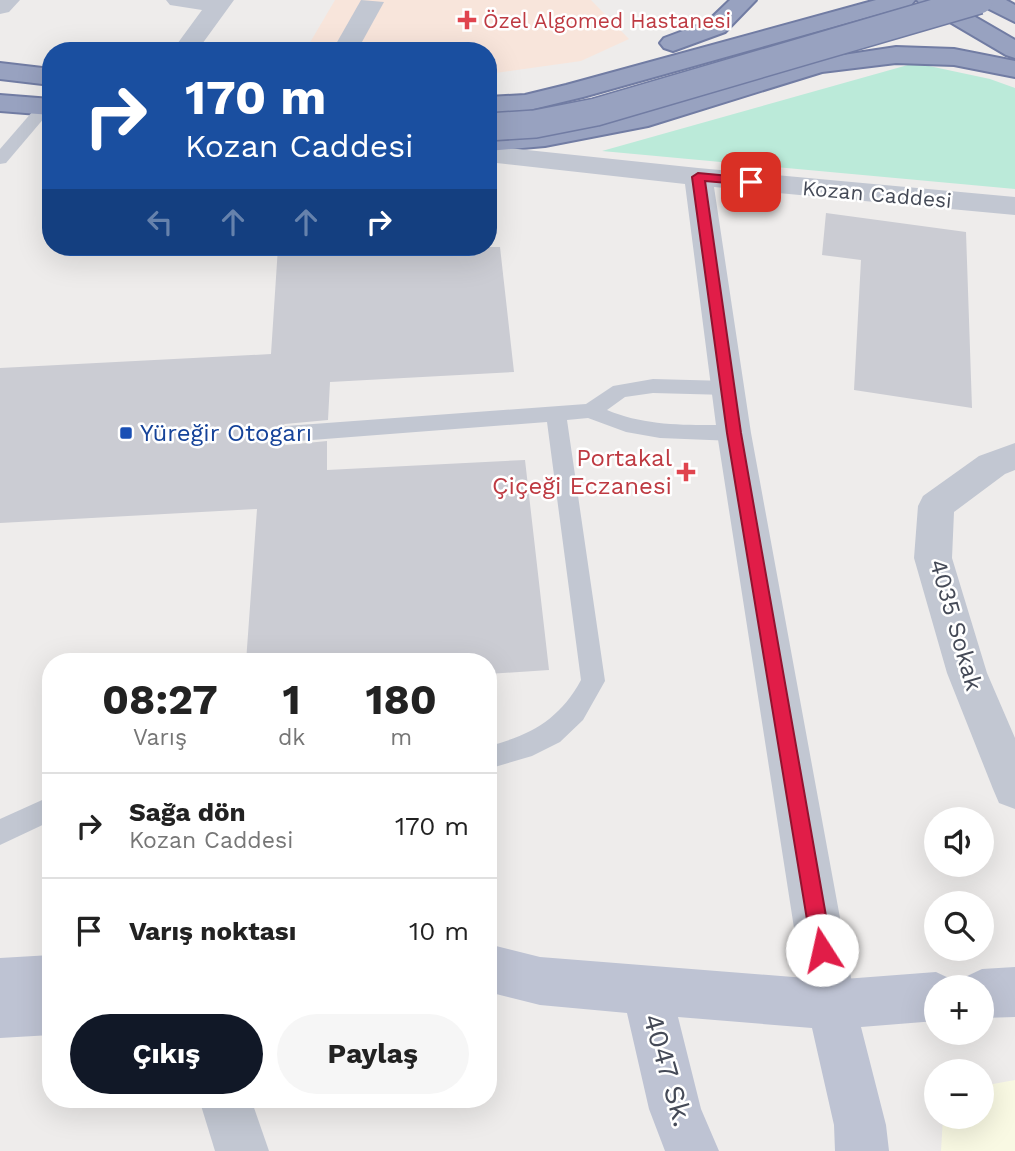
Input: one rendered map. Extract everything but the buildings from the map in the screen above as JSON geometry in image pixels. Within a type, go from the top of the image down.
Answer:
[{"type":"highway","points":[[497,84],[558,78],[646,53],[716,27],[744,0]]},
{"type":"highway","points":[[497,104],[524,103],[575,91],[903,0]]},
{"type":"highway","points":[[929,0],[1015,50]]},
{"type":"highway","points":[[497,126],[535,124],[596,112],[979,0]]},
{"type":"highway","points":[[989,0],[1015,15]]},
{"type":"highway","points":[[1008,0],[1015,3]]},
{"type":"highway","points":[[497,142],[545,138],[648,118],[819,65],[896,55],[954,57],[1015,69]]},
{"type":"highway","points":[[0,71],[42,76]]},
{"type":"highway","points":[[0,103],[42,106]]},
{"type":"main road","points":[[497,970],[540,981],[831,1005],[924,998]]},
{"type":"main road","points":[[0,982],[42,980]]},
{"type":"main road","points":[[497,988],[540,981]]},
{"type":"main road","name":"4047 Sk.","points":[[646,989],[675,1108],[692,1151]]},
{"type":"main road","points":[[994,993],[1015,992]]},
{"type":"main road","points":[[831,1005],[860,1125],[862,1151]]},
{"type":"main road","points":[[0,1013],[42,1011]]},
{"type":"street","points":[[0,7],[8,0]]},
{"type":"street","points":[[178,0],[220,2]]},
{"type":"street","points":[[191,42],[220,2]]},
{"type":"street","points":[[349,42],[372,2]]},
{"type":"street","name":"Kozan Caddesi","points":[[497,155],[698,177],[1015,206]]},
{"type":"street","points":[[698,177],[734,433],[831,1005]]},
{"type":"street","name":"4035 Sokak","points":[[1015,456],[992,465],[936,506],[933,558],[967,673],[1015,789]]},
{"type":"street","points":[[228,1108],[242,1151]]},
{"type":"lane","points":[[0,159],[7,142],[42,112]]},
{"type":"lane","points":[[286,434],[590,411],[620,391],[653,386],[727,388]]},
{"type":"lane","points":[[590,411],[618,424],[659,432],[734,433]]},
{"type":"lane","points":[[497,756],[518,751],[556,731],[584,701],[593,681],[556,415]]},
{"type":"lane","points":[[1,826],[42,811]]},
{"type":"shaded area","name":"Özel Algomed Hastanesi","points":[[335,0],[591,0],[629,39],[581,61],[497,73],[497,42],[310,42]]},
{"type":"shaded area","points":[[1015,1080],[1015,1151],[941,1151],[942,1129],[994,1129],[994,1084]]},
{"type":"green space","points":[[915,63],[990,79],[1015,88],[1015,189],[602,151]]},
{"type":"place","name":"Özel Algomed Hastanesi","points":[[467,20]]},
{"type":"place","name":"Yüreğir Otogarı","points":[[126,433]]},
{"type":"place","name":"Portakal Çiçeği Eczanesi","points":[[686,472]]},
{"type":"route","points":[[751,182],[698,177],[734,433],[822,950]]}]
